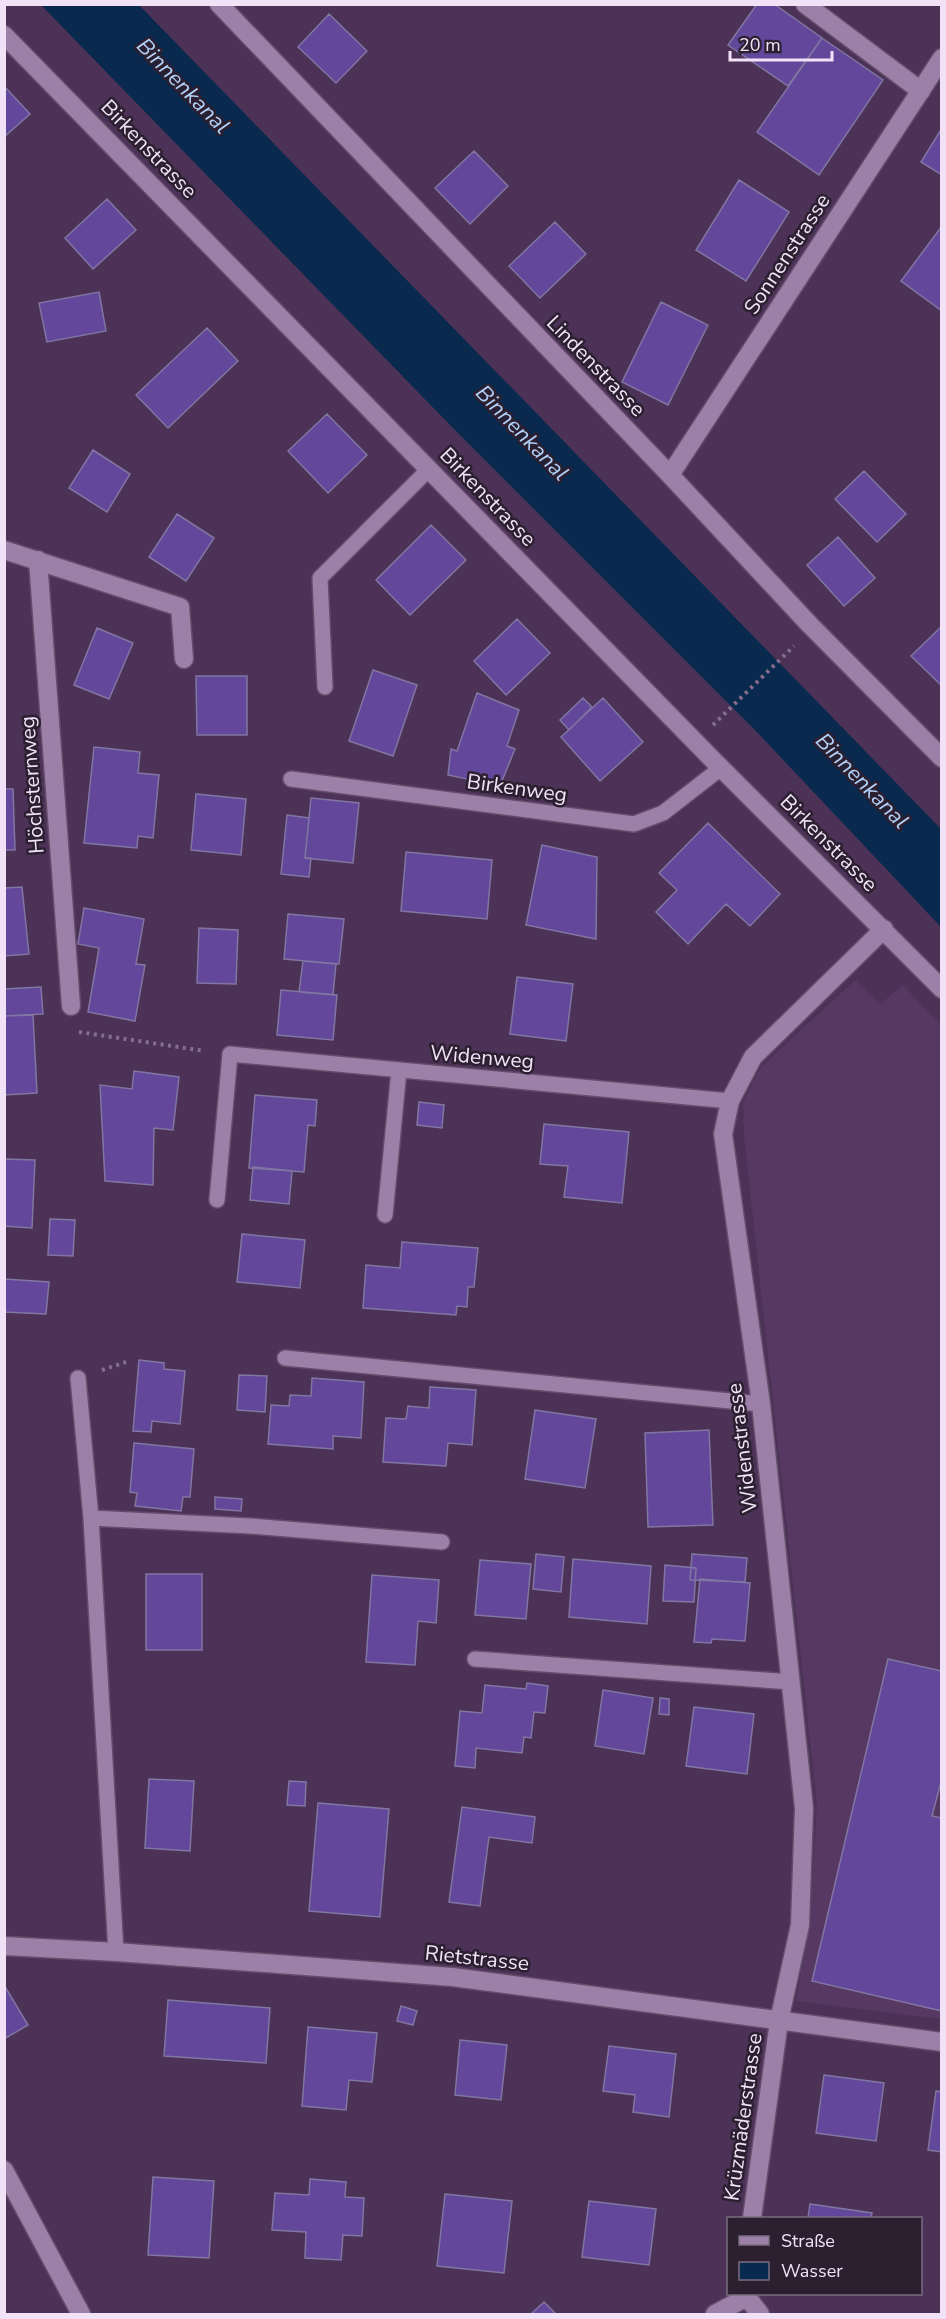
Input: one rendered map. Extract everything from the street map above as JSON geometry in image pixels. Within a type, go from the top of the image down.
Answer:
[{"type":"street","name":"Lindenstrasse","points":[[219,4],[670,475],[809,624],[942,758]]},
{"type":"street","points":[[805,4],[921,91]]},
{"type":"street","name":"Birkenstrasse","points":[[4,35],[721,768],[942,989]]},
{"type":"street","name":"Sonnenstrasse","points":[[670,475],[942,58]]},
{"type":"street","points":[[4,550],[180,607],[184,658]]},
{"type":"street","name":"Höchsternweg","points":[[39,560],[71,1006]]},
{"type":"street","name":"Widenstrasse","points":[[779,2021],[800,1925],[804,1820],[761,1404],[723,1134],[730,1101],[753,1057],[884,929]]},
{"type":"street","name":"Rietstrasse","points":[[4,1946],[452,1977],[942,2042]]},
{"type":"street","name":"Krüzmäderstrasse","points":[[752,2217],[779,2021]]},
{"type":"street","points":[[4,2170],[81,2314]]},
{"type":"street","points":[[715,2314],[747,2295],[760,2314]]},
{"type":"lane","points":[[325,687],[320,578],[429,469]]},
{"type":"lane","name":"Birkenweg","points":[[291,779],[634,824],[663,813],[721,768]]},
{"type":"lane","points":[[217,1200],[230,1054]]},
{"type":"lane","name":"Widenweg","points":[[230,1054],[730,1101]]},
{"type":"lane","points":[[385,1215],[399,1070]]},
{"type":"lane","points":[[285,1358],[761,1404]]},
{"type":"lane","points":[[78,1378],[91,1518],[116,1952]]},
{"type":"lane","points":[[91,1518],[250,1526],[442,1542]]},
{"type":"lane","points":[[475,1659],[791,1682]]},
{"type":"path","points":[[711,728],[799,640]]},
{"type":"path","points":[[71,1006],[73,1032],[230,1054]]},
{"type":"shaded area","points":[[855,980],[880,1004],[903,985],[941,1025],[941,2019],[796,2001],[809,1926],[817,1804],[744,1136],[743,1102],[760,1068]]},
{"type":"water","name":"Binnenkanal","points":[[41,5],[139,5],[941,829],[941,927],[754,729],[454,429]]},
{"type":"building","points":[[757,4],[774,4],[822,38],[788,86],[728,45]]},
{"type":"building","points":[[329,14],[367,51],[336,83],[298,47]]},
{"type":"building","points":[[822,38],[883,80],[819,175],[757,132]]},
{"type":"building","points":[[4,86],[30,114],[4,137]]},
{"type":"building","points":[[942,128],[942,175],[921,162]]},
{"type":"building","points":[[474,151],[508,186],[470,224],[435,188]]},
{"type":"building","points":[[739,180],[789,212],[746,281],[696,250]]},
{"type":"building","points":[[107,199],[136,230],[93,269],[65,238]]},
{"type":"building","points":[[555,222],[586,254],[540,298],[509,266]]},
{"type":"building","points":[[942,226],[942,311],[901,281]]},
{"type":"building","points":[[99,292],[106,331],[47,342],[39,303]]},
{"type":"building","points":[[661,302],[708,325],[668,405],[622,382]]},
{"type":"building","points":[[207,328],[238,361],[168,428],[136,395]]},
{"type":"building","points":[[327,414],[367,455],[328,493],[288,451]]},
{"type":"building","points":[[93,450],[130,474],[107,512],[69,488]]},
{"type":"building","points":[[864,471],[906,514],[877,542],[835,499]]},
{"type":"building","points":[[177,514],[214,538],[186,581],[149,557]]},
{"type":"building","points":[[431,525],[466,560],[410,615],[376,580]]},
{"type":"building","points":[[838,537],[875,578],[844,606],[807,565]]},
{"type":"building","points":[[517,619],[550,653],[506,695],[474,661]]},
{"type":"building","points":[[942,626],[942,686],[911,656]]},
{"type":"building","points":[[97,628],[133,643],[109,699],[74,685]]},
{"type":"building","points":[[373,670],[417,685],[393,756],[349,741]]},
{"type":"building","points":[[196,676],[247,676],[247,735],[197,735]]},
{"type":"building","points":[[477,693],[519,710],[507,746],[515,749],[500,786],[448,775],[451,749],[457,751]]},
{"type":"building","points":[[583,698],[592,707],[569,730],[560,720]]},
{"type":"building","points":[[603,698],[643,742],[600,781],[561,737]]},
{"type":"building","points":[[94,747],[140,752],[138,773],[159,775],[153,838],[138,836],[137,848],[84,843]]},
{"type":"building","points":[[4,789],[13,789],[15,850],[4,850]]},
{"type":"building","points":[[196,794],[246,799],[241,855],[191,850]]},
{"type":"building","points":[[311,798],[359,803],[353,863],[305,858]]},
{"type":"building","points":[[287,815],[309,818],[305,858],[311,858],[309,877],[281,874]]},
{"type":"building","points":[[708,823],[780,894],[750,926],[726,904],[688,944],[656,912],[677,890],[659,873]]},
{"type":"building","points":[[542,845],[597,857],[596,939],[526,925]]},
{"type":"building","points":[[406,852],[492,860],[487,919],[401,911]]},
{"type":"building","points":[[22,887],[29,954],[4,956],[4,888]]},
{"type":"building","points":[[84,908],[144,919],[136,964],[145,965],[135,1021],[88,1012],[99,948],[78,944]]},
{"type":"building","points":[[288,914],[344,919],[339,964],[284,959]]},
{"type":"building","points":[[199,928],[238,930],[236,984],[197,983]]},
{"type":"building","points":[[303,961],[336,964],[333,995],[299,992]]},
{"type":"building","points":[[517,977],[573,984],[566,1041],[510,1034]]},
{"type":"building","points":[[41,987],[43,1014],[4,1016],[4,989]]},
{"type":"building","points":[[281,990],[337,995],[333,1040],[277,1035]]},
{"type":"building","points":[[33,1015],[37,1093],[4,1095],[4,1016]]},
{"type":"building","points":[[134,1071],[179,1077],[173,1130],[154,1128],[153,1185],[105,1181],[100,1085],[132,1089]]},
{"type":"building","points":[[255,1095],[317,1100],[315,1126],[308,1125],[304,1172],[249,1168]]},
{"type":"building","points":[[419,1102],[444,1105],[442,1128],[417,1125]]},
{"type":"building","points":[[544,1124],[629,1132],[622,1203],[564,1197],[568,1166],[540,1164]]},
{"type":"building","points":[[4,1159],[35,1160],[32,1228],[4,1226]]},
{"type":"building","points":[[253,1167],[292,1171],[289,1204],[250,1200]]},
{"type":"building","points":[[50,1219],[75,1220],[73,1256],[48,1255]]},
{"type":"building","points":[[242,1234],[305,1240],[300,1288],[237,1282]]},
{"type":"building","points":[[402,1242],[478,1248],[474,1287],[468,1287],[467,1307],[457,1306],[456,1315],[363,1308],[366,1265],[400,1268]]},
{"type":"building","points":[[4,1279],[49,1282],[46,1314],[4,1312]]},
{"type":"building","points":[[139,1360],[164,1363],[164,1369],[185,1371],[180,1424],[152,1421],[151,1432],[133,1431]]},
{"type":"building","points":[[239,1375],[267,1376],[265,1412],[237,1410]]},
{"type":"building","points":[[312,1378],[364,1382],[361,1438],[333,1436],[333,1449],[268,1444],[271,1405],[289,1406],[290,1395],[311,1396]]},
{"type":"building","points":[[430,1387],[476,1390],[472,1445],[448,1443],[446,1466],[383,1462],[386,1418],[406,1419],[408,1406],[429,1408]]},
{"type":"building","points":[[535,1410],[596,1419],[585,1488],[525,1479]]},
{"type":"building","points":[[709,1430],[713,1525],[648,1527],[645,1433]]},
{"type":"building","points":[[134,1443],[194,1449],[190,1497],[183,1497],[181,1511],[135,1506],[137,1493],[130,1492]]},
{"type":"building","points":[[215,1497],[242,1499],[241,1511],[215,1509]]},
{"type":"building","points":[[536,1554],[564,1557],[561,1592],[533,1589]]},
{"type":"building","points":[[692,1554],[747,1558],[745,1582],[690,1580]]},
{"type":"building","points":[[573,1559],[651,1566],[647,1624],[569,1617]]},
{"type":"building","points":[[480,1560],[531,1564],[526,1619],[475,1615]]},
{"type":"building","points":[[665,1565],[696,1568],[694,1602],[663,1601]]},
{"type":"building","points":[[146,1574],[202,1574],[202,1650],[146,1650]]},
{"type":"building","points":[[372,1575],[439,1580],[436,1623],[418,1621],[415,1665],[366,1662]]},
{"type":"building","points":[[700,1579],[750,1583],[745,1641],[712,1639],[711,1643],[694,1642]]},
{"type":"building","points":[[888,1659],[942,1671],[942,1778],[932,1816],[942,1818],[942,2011],[812,1981]]},
{"type":"building","points":[[527,1683],[548,1686],[545,1713],[534,1712],[531,1738],[524,1737],[522,1753],[476,1748],[475,1768],[455,1766],[460,1711],[482,1713],[485,1685],[526,1689]]},
{"type":"building","points":[[603,1690],[653,1698],[644,1754],[595,1746]]},
{"type":"building","points":[[660,1698],[669,1699],[669,1715],[659,1714]]},
{"type":"building","points":[[694,1707],[754,1714],[747,1774],[686,1766]]},
{"type":"building","points":[[149,1779],[194,1781],[190,1851],[145,1848]]},
{"type":"building","points":[[289,1781],[306,1782],[305,1806],[287,1805]]},
{"type":"building","points":[[318,1803],[389,1809],[380,1917],[309,1911]]},
{"type":"building","points":[[462,1807],[535,1817],[532,1843],[489,1837],[480,1906],[449,1902]]},
{"type":"building","points":[[4,1985],[28,2025],[4,2039]]},
{"type":"building","points":[[168,2000],[270,2008],[266,2063],[164,2056]]},
{"type":"building","points":[[401,2006],[417,2011],[413,2025],[397,2021]]},
{"type":"building","points":[[308,2027],[377,2033],[372,2082],[349,2080],[346,2110],[302,2106]]},
{"type":"building","points":[[460,2040],[507,2045],[501,2100],[455,2095]]},
{"type":"building","points":[[609,2046],[676,2054],[669,2117],[633,2112],[635,2095],[603,2091]]},
{"type":"building","points":[[824,2075],[884,2083],[876,2141],[816,2133]]},
{"type":"building","points":[[936,2091],[942,2092],[942,2152],[928,2150]]},
{"type":"building","points":[[153,2177],[214,2181],[209,2258],[148,2255]]},
{"type":"building","points":[[310,2179],[346,2182],[345,2197],[364,2198],[362,2236],[343,2235],[341,2260],[305,2258],[306,2232],[272,2230],[275,2193],[309,2195]]},
{"type":"building","points":[[445,2194],[512,2201],[504,2273],[437,2266]]},
{"type":"building","points":[[589,2201],[656,2209],[649,2265],[582,2257]]},
{"type":"building","points":[[810,2204],[872,2213],[871,2217],[808,2217]]},
{"type":"building","points":[[544,2302],[556,2314],[531,2314]]}]
